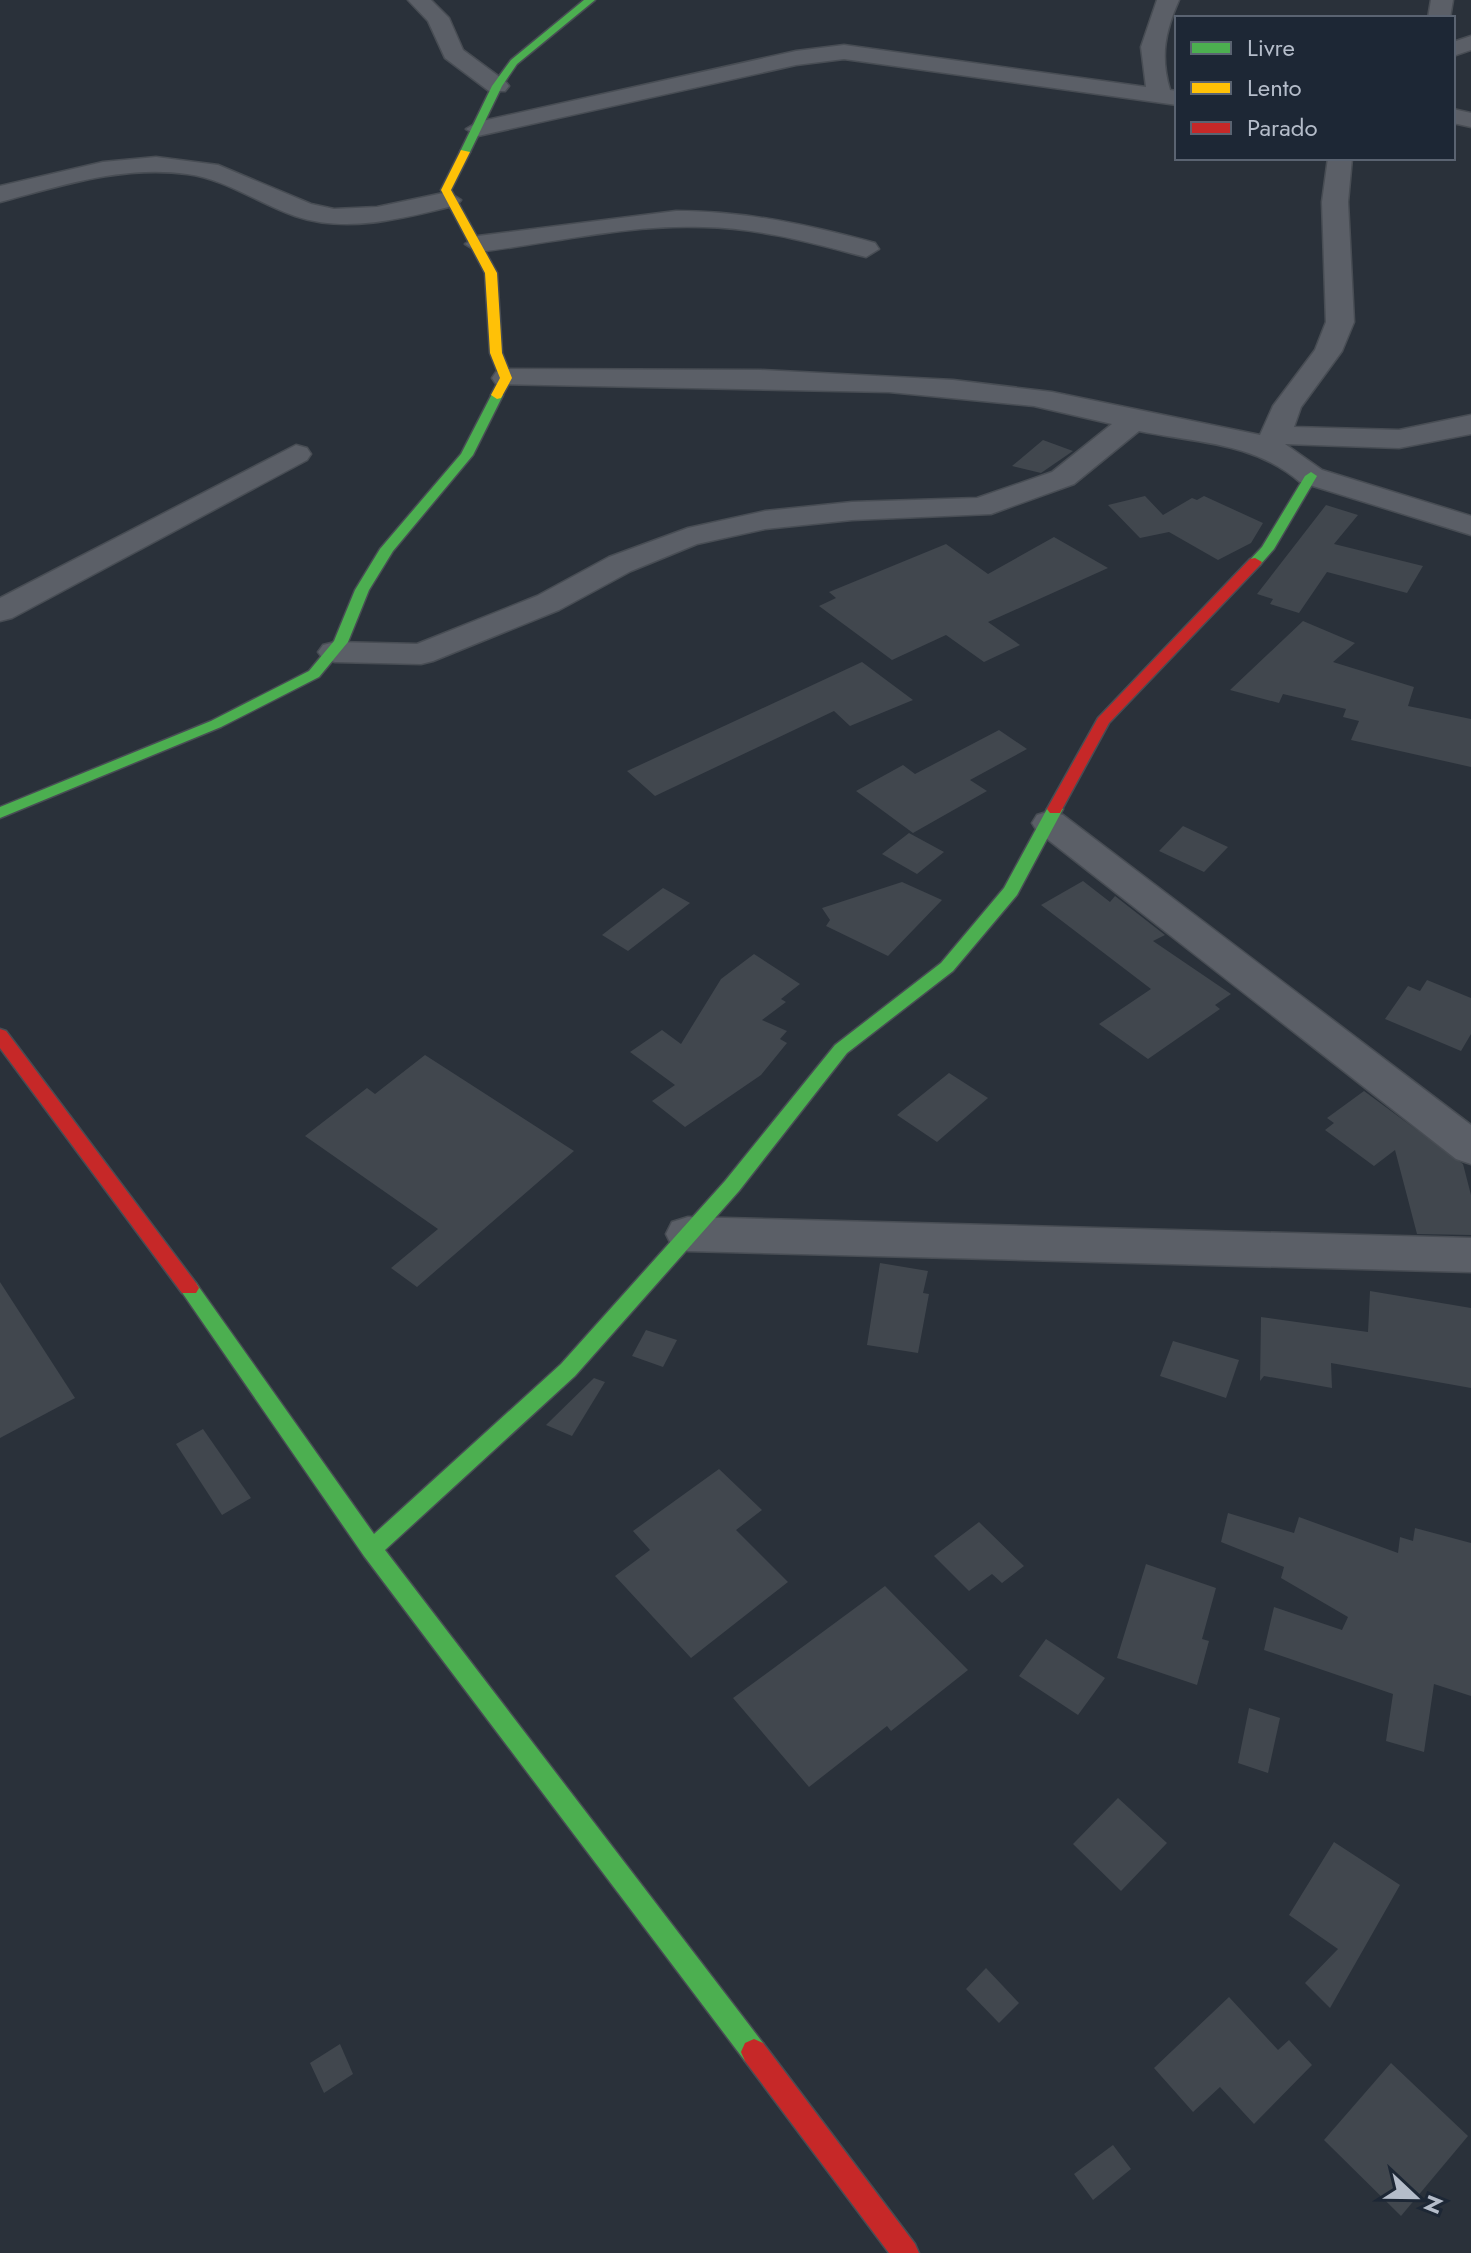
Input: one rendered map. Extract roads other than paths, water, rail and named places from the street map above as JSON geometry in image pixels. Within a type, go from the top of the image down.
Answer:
[{"type":"street","points":[[419,0],[438,18],[453,53],[497,86]]},
{"type":"street","points":[[506,378],[496,362],[496,308],[492,275],[478,244],[448,200],[446,190],[497,86],[514,62],[576,15],[590,0]]},
{"type":"street","points":[[1168,0],[1150,45],[1151,67],[1169,97]]},
{"type":"street","points":[[478,129],[780,61],[844,52],[1169,97]]},
{"type":"street","points":[[1272,440],[1287,406],[1328,351],[1340,322],[1335,202],[1340,160]]},
{"type":"street","points":[[0,194],[119,166],[167,166],[208,170],[232,177],[333,217],[448,200]]},
{"type":"street","points":[[478,244],[647,221],[700,219],[802,230],[866,249]]},
{"type":"street","points":[[506,378],[858,381],[1017,395],[1133,421],[1272,440],[1388,440],[1428,436],[1471,424]]},
{"type":"street","points":[[0,813],[269,700],[314,674],[335,652],[351,623],[362,590],[387,549],[467,455],[506,378]]},
{"type":"street","points":[[335,652],[421,654],[548,603],[620,564],[674,543],[750,523],[852,511],[980,507],[1063,478],[1084,464],[1133,421]]},
{"type":"street","points":[[1272,440],[1311,476],[1471,526]]},
{"type":"street","points":[[0,611],[296,454]]},
{"type":"street","points":[[372,1549],[568,1370],[732,1186],[841,1049],[947,967],[1011,891],[1103,721],[1267,549],[1311,476]]},
{"type":"street","points":[[1050,823],[1471,1148]]},
{"type":"street","points":[[0,1035],[192,1293],[372,1549],[906,2253]]},
{"type":"street","points":[[688,1234],[1471,1255]]}]
